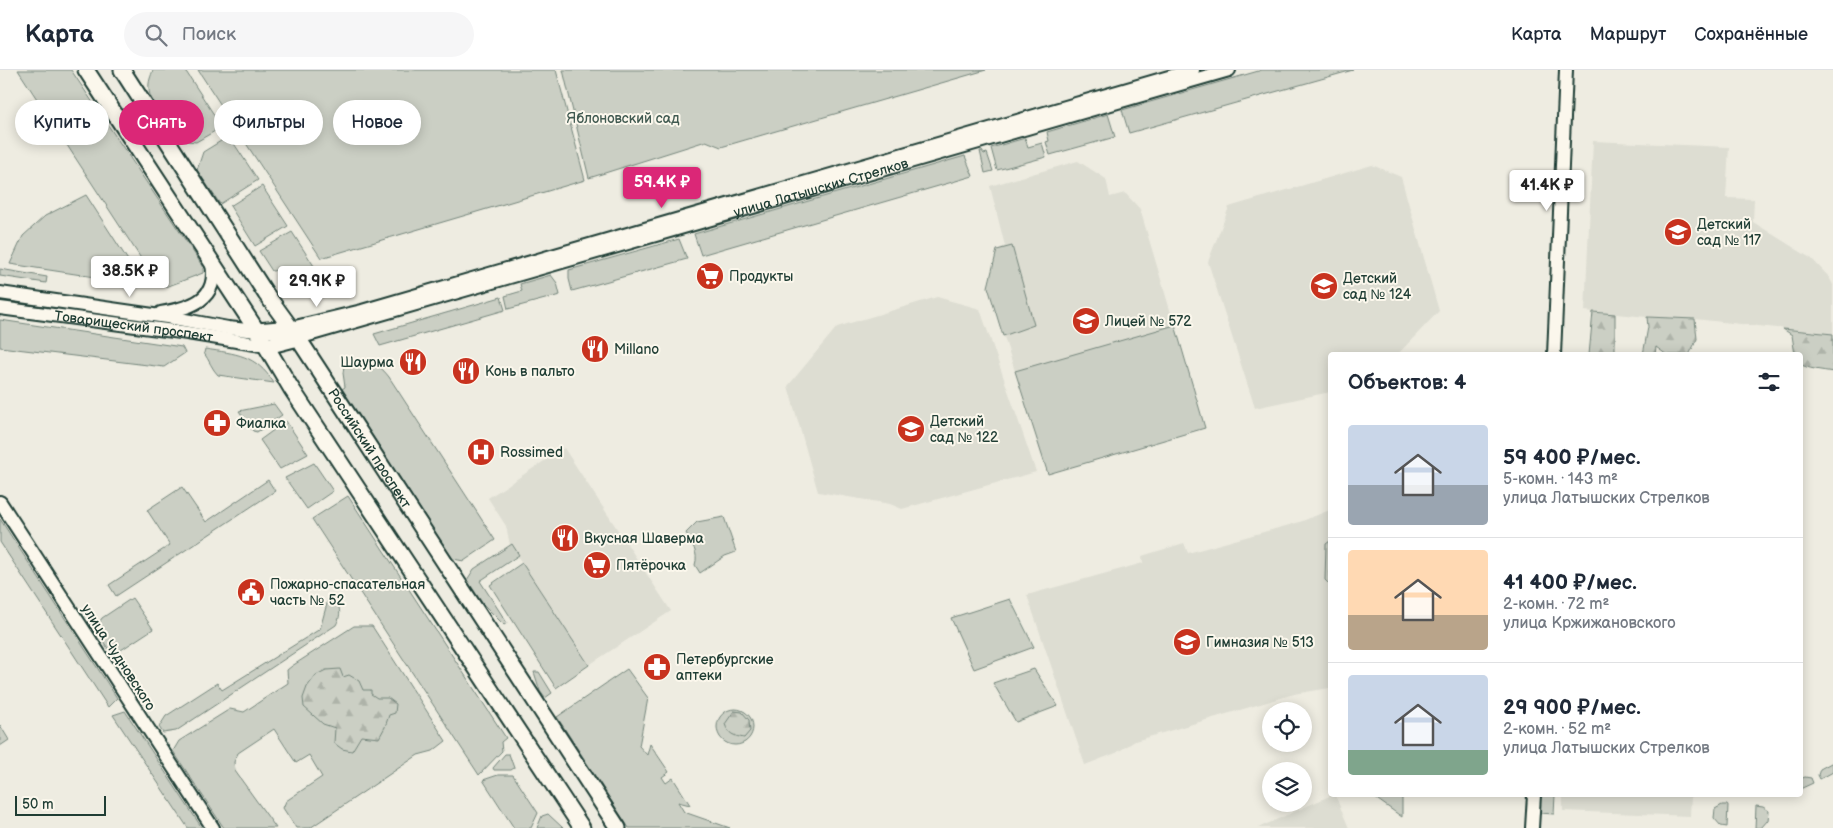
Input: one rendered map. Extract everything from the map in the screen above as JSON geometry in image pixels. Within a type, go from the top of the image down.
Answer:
[{"type":"main road","points":[[86,70],[267,346],[291,388],[582,828]]},
{"type":"main road","name":"Российский проспект","points":[[122,70],[266,294],[294,333],[618,828]]},
{"type":"main road","name":"Товарищеский проспект","points":[[257,331],[294,333]]},
{"type":"main road","name":"улица Латышских Стрелков","points":[[267,346],[294,333]]},
{"type":"street","name":"улица Латышских Стрелков","points":[[294,333],[356,312],[1193,70]]},
{"type":"street","name":"улица Латышских Стрелков","points":[[294,333],[1229,70]]},
{"type":"street","points":[[1554,352],[1566,70]]},
{"type":"street","points":[[151,315],[191,306],[203,297],[212,287],[214,280],[212,262]]},
{"type":"street","name":"Товарищеский проспект","points":[[0,293],[257,331]]},
{"type":"street","name":"Товарищеский проспект","points":[[0,308],[182,332],[267,346]]},
{"type":"street","name":"улица Чудновского","points":[[0,502],[213,828]]},
{"type":"street","points":[[1532,828],[1534,797]]},
{"type":"shaded area","name":"Детский сад № 117","points":[[1593,141],[1729,147],[1726,198],[1754,199],[1753,222],[1812,259],[1829,277],[1833,285],[1833,334],[1695,319],[1585,311]]},
{"type":"shaded area","name":"Лицей № 572","points":[[1078,161],[1106,179],[1110,197],[1125,193],[1140,209],[1205,428],[1048,474],[988,287],[997,250],[1005,246],[990,186]]},
{"type":"shaded area","name":"Детский сад № 124","points":[[1372,165],[1401,177],[1439,311],[1400,352],[1328,352],[1328,392],[1255,408],[1208,262],[1229,207]]},
{"type":"shaded area","name":"Детский сад № 122","points":[[937,297],[980,309],[1036,472],[902,509],[890,504],[818,492],[788,386],[837,327]]},
{"type":"shaded area","points":[[564,448],[671,611],[589,665],[510,545],[506,526],[488,498]]},
{"type":"shaded area","name":"Гимназия № 513","points":[[1328,511],[1328,688],[1262,702],[1135,741],[1116,753],[1085,765],[1027,595],[1143,563],[1142,556],[1184,543],[1188,553],[1300,522]]},
{"type":"shaded area","points":[[1328,797],[1336,797],[1349,828],[1258,828],[1294,812],[1312,812],[1312,804]]},
{"type":"shaded area","points":[[1563,797],[1691,797],[1690,816],[1563,811]]},
{"type":"green space","points":[[18,70],[71,70],[91,100],[38,100]]},
{"type":"green space","points":[[153,70],[185,70],[214,115],[214,132],[204,137],[204,100],[152,100],[149,89]]},
{"type":"green space","points":[[198,70],[556,70],[585,180],[321,258],[247,145],[323,145],[323,100],[218,100]]},
{"type":"green space","name":"Яблоновский сад","points":[[563,70],[986,70],[721,147],[706,141],[589,178]]},
{"type":"green space","points":[[1262,70],[1353,70],[1129,133],[1122,110]]},
{"type":"green space","points":[[1108,114],[1115,137],[1050,155],[1046,142],[1049,141],[1047,132]]},
{"type":"green space","points":[[109,127],[119,141],[119,145],[121,145],[203,268],[203,273],[166,287],[159,286],[67,145],[109,145]]},
{"type":"green space","points":[[1025,138],[1028,147],[1042,143],[1046,157],[997,170],[991,148]]},
{"type":"green space","points":[[214,145],[235,145],[258,180],[220,204],[197,170],[203,152]]},
{"type":"green space","points":[[980,151],[984,154],[987,153],[993,171],[985,173]]},
{"type":"green space","points":[[965,156],[973,176],[701,255],[694,234]]},
{"type":"green space","points":[[262,186],[288,226],[255,246],[230,206]]},
{"type":"green space","points":[[86,195],[140,279],[134,283],[10,264],[23,236],[45,216]]},
{"type":"green space","points":[[292,232],[314,266],[272,271],[259,251]]},
{"type":"green space","points":[[679,239],[687,259],[572,291],[569,270]]},
{"type":"green space","points":[[1012,246],[1034,325],[1003,336],[988,287],[997,250]]},
{"type":"green space","points":[[0,269],[47,277],[46,283],[0,276]]},
{"type":"green space","points":[[551,275],[557,283],[560,295],[508,309],[505,296],[522,291],[520,284]]},
{"type":"green space","points":[[501,297],[505,310],[380,346],[374,334]]},
{"type":"green space","points":[[1593,312],[1615,314],[1615,352],[1589,352]]},
{"type":"green space","points":[[1647,317],[1695,319],[1697,339],[1690,352],[1663,352],[1656,347],[1655,352],[1644,352],[1648,327]]},
{"type":"green space","points":[[0,320],[182,347],[185,353],[164,367],[0,347]]},
{"type":"green space","points":[[1175,325],[1205,428],[1048,474],[1015,371]]},
{"type":"green space","points":[[1783,329],[1833,334],[1833,372],[1803,366],[1803,352],[1795,352],[1792,335]]},
{"type":"green space","points":[[205,349],[244,357],[260,366],[274,383],[218,375],[204,353]]},
{"type":"green space","points":[[366,362],[379,367],[389,377],[495,540],[464,561],[453,559],[342,389],[345,387],[344,366]]},
{"type":"green space","points":[[274,404],[282,415],[257,432],[253,431],[239,411]]},
{"type":"green space","points":[[286,421],[308,454],[280,469],[260,440]]},
{"type":"green space","points":[[314,463],[333,491],[307,509],[285,478]]},
{"type":"green space","points":[[268,480],[275,491],[116,596],[109,585],[170,545],[147,510],[182,487],[206,522]]},
{"type":"green space","points":[[348,496],[506,738],[501,742],[502,751],[479,775],[312,519]]},
{"type":"green space","points":[[724,517],[736,552],[725,556],[700,573],[695,565],[696,556],[694,549],[686,533],[697,522]]},
{"type":"green space","points":[[0,519],[117,698],[108,707],[0,542]]},
{"type":"green space","points":[[1328,542],[1328,583],[1325,580],[1326,544]]},
{"type":"green space","points":[[512,544],[519,555],[480,581],[507,623],[504,625],[483,604],[467,580],[474,569]]},
{"type":"green space","points":[[522,563],[589,665],[556,688],[490,585]]},
{"type":"green space","points":[[332,594],[340,612],[336,625],[176,731],[163,733],[159,727],[166,716],[217,683],[222,690],[320,629],[329,596]]},
{"type":"green space","points":[[132,598],[153,629],[121,650],[111,653],[95,629],[102,618]]},
{"type":"green space","points":[[1010,599],[1034,647],[974,669],[951,618]]},
{"type":"green space","points":[[354,626],[372,626],[446,741],[433,751],[418,755],[310,828],[296,828],[283,808],[286,801],[322,777],[309,755],[296,763],[274,729],[238,753],[234,762],[235,771],[276,828],[224,828],[173,751],[179,741],[230,709],[244,712],[288,683],[287,670],[292,666]]},
{"type":"green space","points":[[340,669],[343,677],[349,675],[359,681],[363,690],[371,690],[371,694],[377,698],[388,698],[396,704],[395,713],[389,715],[379,738],[361,736],[352,751],[342,749],[334,743],[335,728],[323,724],[304,707],[303,698],[307,687],[316,675],[326,670]]},
{"type":"green space","points":[[627,669],[648,698],[639,746],[647,755],[650,744],[669,772],[662,777],[666,783],[673,778],[690,805],[678,802],[684,812],[730,828],[629,828],[557,717]]},
{"type":"green space","points":[[1034,669],[1058,706],[1016,722],[993,683]]},
{"type":"green space","points":[[534,672],[539,672],[552,693],[545,698],[540,691]]},
{"type":"green space","points":[[735,709],[742,710],[748,714],[752,720],[752,734],[748,740],[742,744],[735,745],[728,744],[722,740],[718,734],[717,727],[718,720],[722,714],[728,710]]},
{"type":"green space","points":[[125,711],[202,828],[188,828],[113,715]]},
{"type":"green space","points":[[734,711],[742,712],[749,720],[750,731],[744,738],[732,734],[725,724]]},
{"type":"green space","points":[[0,725],[9,740],[0,746]]},
{"type":"green space","points":[[505,754],[509,754],[514,768],[511,770],[494,770],[493,768]]},
{"type":"green space","points":[[1833,762],[1833,772],[1820,779],[1818,775],[1820,769]]},
{"type":"green space","points":[[498,775],[513,775],[538,813],[531,828],[514,828],[483,780]]},
{"type":"green space","points":[[1803,778],[1811,778],[1813,783],[1803,788]]},
{"type":"green space","points":[[1374,797],[1402,797],[1402,817]]},
{"type":"green space","points":[[1540,797],[1555,797],[1554,814],[1539,813]]},
{"type":"green space","points":[[1722,805],[1728,805],[1727,827],[1721,826],[1714,818],[1715,809]]},
{"type":"green space","points":[[1756,806],[1763,807],[1769,811],[1768,820],[1761,828],[1755,828]]},
{"type":"green space","points":[[548,814],[563,828],[537,828],[542,816]]},
{"type":"place","name":"Детский сад № 117","points":[[1678,232]]},
{"type":"place","name":"Продукты","points":[[710,276]]},
{"type":"place","name":"Детский сад № 124","points":[[1324,286]]},
{"type":"place","name":"Лицей № 572","points":[[1086,321]]},
{"type":"place","name":"Millano","points":[[595,349]]},
{"type":"place","name":"Шаурма","points":[[413,362]]},
{"type":"place","name":"Конь в пальто","points":[[466,371]]},
{"type":"place","name":"Фиалка","points":[[217,423]]},
{"type":"place","name":"Детский сад № 122","points":[[911,429]]},
{"type":"place","name":"Rossimed","points":[[481,452]]},
{"type":"place","name":"Вкусная Шаверма","points":[[565,538]]},
{"type":"place","name":"Пятёрочка","points":[[597,565]]},
{"type":"place","name":"Пожарно-спасательная часть № 52","points":[[251,592]]},
{"type":"place","name":"Гимназия № 513","points":[[1187,642]]},
{"type":"place","name":"Петербургские аптеки","points":[[657,667]]}]
